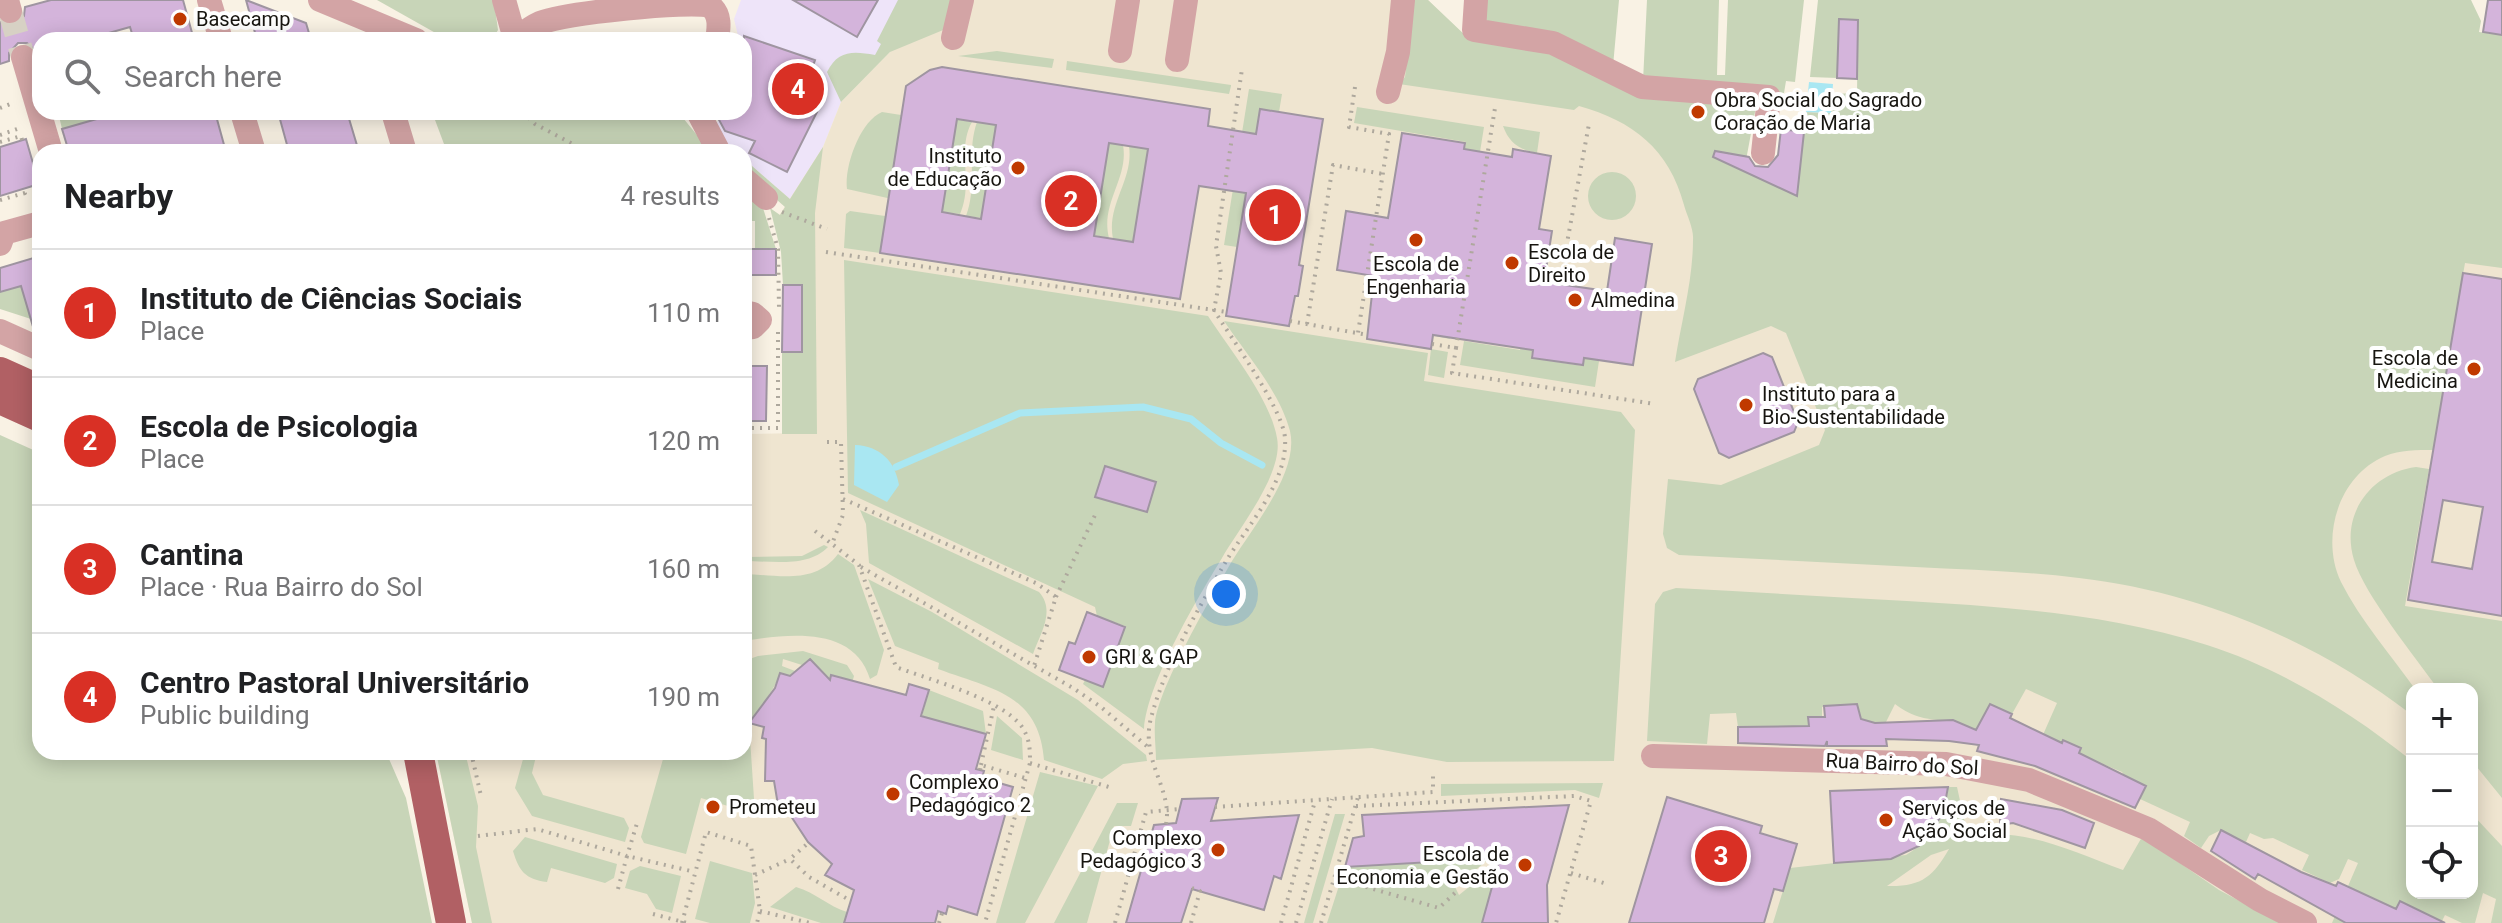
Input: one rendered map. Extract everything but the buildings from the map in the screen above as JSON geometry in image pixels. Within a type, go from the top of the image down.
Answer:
[{"type":"main road","points":[[0,372],[32,386]]},
{"type":"main road","points":[[0,399],[32,413]]},
{"type":"main road","points":[[406,760],[431,818]]},
{"type":"main road","points":[[420,760],[451,923]]},
{"type":"street","points":[[209,0],[219,32]]},
{"type":"street","points":[[320,0],[369,30]]},
{"type":"street","points":[[504,0],[513,32]]},
{"type":"street","points":[[953,38],[962,0]]},
{"type":"street","points":[[1177,60],[1186,0]]},
{"type":"street","points":[[1388,92],[1400,38],[1403,0]]},
{"type":"street","points":[[1476,0],[1474,30],[1553,43],[1642,87],[1769,97],[1763,153]]},
{"type":"street","points":[[527,32],[539,24],[579,11],[634,4],[700,2],[712,7],[720,21],[718,32]]},
{"type":"street","points":[[1120,51],[1126,10]]},
{"type":"street","points":[[23,57],[32,88]]},
{"type":"street","points":[[42,120],[49,144]]},
{"type":"street","points":[[244,120],[252,144]]},
{"type":"street","points":[[395,120],[403,144]]},
{"type":"street","points":[[702,120],[715,144]]},
{"type":"street","points":[[752,186],[766,198]]},
{"type":"street","points":[[0,244],[4,233],[32,225]]},
{"type":"street","points":[[752,314],[760,320],[752,327]]},
{"type":"street","points":[[0,331],[32,345]]},
{"type":"street","name":"Rua Bairro do Sol","points":[[1653,756],[1946,764],[2029,780],[2148,829],[2260,900],[2305,923]]},
{"type":"path","points":[[1166,824],[1169,810],[1149,748],[1150,721],[1161,686],[1224,564],[1273,485],[1283,459],[1285,440],[1278,417],[1214,310],[1221,273],[1216,246],[1242,69]]},
{"type":"path","points":[[1355,87],[1349,127],[1389,134],[1358,333]]},
{"type":"path","points":[[1495,108],[1452,373],[1655,404]]},
{"type":"path","points":[[531,120],[573,144]]},
{"type":"path","points":[[1568,285],[1562,270],[1589,124]]},
{"type":"path","points":[[0,135],[13,130]]},
{"type":"path","points":[[0,142],[21,136],[22,140]]},
{"type":"path","points":[[1307,324],[1333,165],[1383,174]]},
{"type":"path","points":[[0,200],[25,193],[24,188]]},
{"type":"path","points":[[826,252],[1227,312]]},
{"type":"path","points":[[1290,321],[1368,335]]},
{"type":"path","points":[[1432,344],[1456,348]]},
{"type":"path","points":[[827,442],[841,442],[843,515],[832,544]]},
{"type":"path","points":[[843,499],[1036,583],[1056,597]]},
{"type":"path","points":[[1034,666],[1056,597],[1096,513]]},
{"type":"path","points":[[815,531],[859,565],[1101,707],[1149,748]]},
{"type":"path","points":[[859,565],[896,667],[994,706],[1024,729],[1030,746],[1030,763],[985,923]]},
{"type":"path","points":[[994,706],[980,767],[1025,778]]},
{"type":"path","points":[[473,760],[481,796]]},
{"type":"path","points":[[1030,763],[1109,787]]},
{"type":"path","points":[[1215,807],[1433,792],[1433,771]]},
{"type":"path","points":[[1356,806],[1574,796],[1591,801],[1556,923]]},
{"type":"path","points":[[1321,923],[1358,797]]},
{"type":"path","points":[[1296,923],[1332,799]]},
{"type":"path","points":[[1281,923],[1315,801]]},
{"type":"path","points":[[1115,923],[1146,812],[1180,809]]},
{"type":"path","points":[[618,889],[638,820]]},
{"type":"path","points":[[478,836],[537,829],[627,856],[695,872]]},
{"type":"path","points":[[653,914],[684,923],[706,832],[751,846],[760,911],[757,923]]},
{"type":"path","points":[[755,875],[790,859],[806,845]]},
{"type":"path","points":[[790,859],[809,877],[851,901]]},
{"type":"path","points":[[1570,873],[1607,884]]},
{"type":"path","points":[[1335,878],[1439,908],[1457,891]]},
{"type":"path","points":[[1191,923],[1200,891],[1192,888]]},
{"type":"path","points":[[760,911],[810,923]]},
{"type":"path","points":[[939,923],[942,913]]},
{"type":"shaded area","points":[[741,0],[906,0],[884,49],[841,102],[823,147],[790,199],[752,166],[752,144],[726,144],[716,128],[718,120],[752,120],[752,32],[737,32],[734,19]]},
{"type":"shaded area","points":[[914,0],[1428,0],[1481,51],[1980,280],[2502,49],[2502,923],[472,923],[438,760],[752,760],[752,434],[802,433],[802,236],[777,219],[823,147],[841,102],[890,52]]},
{"type":"green space","points":[[377,0],[494,0],[497,32],[434,32]]},
{"type":"green space","points":[[898,0],[953,0],[948,28],[890,52],[841,102],[827,72],[841,56],[860,53],[875,55],[881,44],[877,41]]},
{"type":"green space","points":[[1414,0],[1428,0],[1467,37],[1549,48],[1638,92],[1757,101],[1744,171],[1797,195],[1806,112],[1830,113],[1832,94],[1857,93],[1858,20],[1839,20],[1837,78],[1810,77],[1818,0],[2471,0],[2481,21],[2479,32],[2502,35],[2502,268],[2465,263],[2433,450],[2397,453],[2369,465],[2345,493],[2333,528],[2332,547],[2341,582],[2366,624],[2410,683],[2406,683],[2406,711],[2337,664],[2255,624],[2212,608],[2124,585],[2018,572],[1679,555],[1667,548],[1663,534],[1668,479],[1721,485],[1819,445],[1825,430],[1786,333],[1771,326],[1675,362],[1689,286],[1693,236],[1669,168],[1646,140],[1616,120],[1579,106],[1574,110],[1399,84],[1405,77]]},
{"type":"green space","points":[[1481,0],[1619,0],[1613,66],[1479,27]]},
{"type":"green space","points":[[1647,0],[1719,0],[1717,75],[1725,75],[1728,0],[1804,0],[1795,82],[1786,81],[1784,93],[1643,81]]},
{"type":"green space","points":[[997,51],[1054,59],[1052,68],[958,56]]},
{"type":"green space","points":[[1067,61],[1231,86],[1229,94],[1066,70]]},
{"type":"green space","points":[[1249,89],[1282,94],[1279,112],[1260,110],[1237,247],[1224,245]]},
{"type":"green space","points":[[1357,107],[1484,127],[1450,339],[1435,336],[1466,142],[1354,123]]},
{"type":"green space","points":[[882,112],[901,115],[890,190],[939,198],[937,209],[847,189],[848,169],[860,135]]},
{"type":"green space","points":[[957,119],[972,122],[965,144],[966,190],[960,214],[942,212]]},
{"type":"green space","points":[[60,120],[93,120],[62,129]]},
{"type":"green space","points":[[435,120],[685,120],[704,144],[444,144]]},
{"type":"green space","points":[[977,122],[996,125],[982,218],[966,216]]},
{"type":"green space","points":[[1503,126],[1540,132],[1537,153],[1516,145]]},
{"type":"green space","points":[[1109,143],[1123,145],[1124,157],[1108,213],[1109,238],[1094,235]]},
{"type":"green space","points":[[1129,146],[1148,149],[1133,242],[1113,239],[1112,226],[1116,203],[1128,170]]},
{"type":"green space","points":[[823,147],[815,213],[817,434],[782,434],[782,352],[802,352],[802,285],[783,285],[781,252],[770,208],[780,215],[785,207],[752,178],[752,166],[790,199]]},
{"type":"green space","points":[[1612,172],[1629,179],[1636,196],[1629,213],[1612,220],[1595,213],[1588,196],[1595,179]]},
{"type":"green space","points":[[752,196],[762,205],[776,249],[755,249],[755,221],[752,221]]},
{"type":"green space","points":[[887,205],[937,213],[886,216],[880,253],[844,248],[846,214],[850,211],[885,216]]},
{"type":"green space","points":[[844,260],[1208,316],[1248,375],[1273,423],[1277,438],[1274,467],[1163,665],[1147,710],[1144,729],[1083,684],[1085,680],[1103,686],[1125,626],[1097,616],[1095,607],[848,493]]},
{"type":"green space","points":[[21,286],[31,319],[0,309],[0,292]]},
{"type":"green space","points":[[1224,321],[1428,353],[1424,381],[1621,412],[1635,430],[1614,761],[1447,762],[1372,748],[1156,760],[1155,723],[1165,689],[1209,601],[1280,484],[1291,448],[1290,431],[1279,402]]},
{"type":"green space","points":[[1464,341],[1520,350],[1522,343],[1533,345],[1531,358],[1583,366],[1586,353],[1596,354],[1599,361],[1595,387],[1460,365]]},
{"type":"green space","points":[[1431,349],[1448,352],[1444,378],[1428,375]]},
{"type":"green space","points":[[0,435],[32,449],[32,760],[389,760],[406,798],[432,923],[0,923]]},
{"type":"green space","points":[[2416,467],[2429,469],[2405,606],[2502,621],[2502,798],[2478,768],[2478,683],[2433,683],[2379,608],[2354,560],[2351,527],[2363,498],[2385,478]]},
{"type":"green space","points":[[860,510],[1039,592],[1044,599],[1046,615],[1033,654],[869,563],[866,524]]},
{"type":"green space","points":[[824,545],[828,547],[820,554],[800,561],[752,561],[752,557],[802,556]]},
{"type":"green space","points":[[838,554],[854,565],[884,650],[877,675],[870,679],[862,662],[850,649],[834,641],[799,636],[752,640],[752,574],[795,576],[829,564]]},
{"type":"green space","points":[[868,579],[932,612],[1078,700],[1146,755],[1147,761],[1123,764],[1102,779],[1044,760],[1040,738],[1023,707],[994,689],[938,669],[939,663],[895,646]]},
{"type":"green space","points":[[1676,588],[2020,609],[2133,626],[2170,634],[2235,655],[2315,694],[2406,757],[2406,899],[2478,899],[2478,820],[2502,846],[2502,923],[2491,923],[2496,899],[2483,893],[2475,923],[2462,923],[2445,915],[2441,923],[2400,901],[2396,909],[2374,898],[2362,923],[2332,923],[2358,863],[2348,859],[2339,879],[2330,883],[2302,870],[2309,855],[2273,838],[2264,839],[2250,833],[2246,842],[2221,830],[2209,836],[2201,848],[2184,836],[2190,822],[2140,799],[2122,772],[2078,754],[2081,748],[2064,740],[2061,746],[2042,737],[2057,703],[2026,689],[2012,714],[1990,704],[1977,729],[1924,718],[1895,704],[1886,722],[1861,723],[1856,704],[1822,707],[1822,717],[1809,717],[1809,726],[1738,727],[1736,713],[1710,714],[1707,744],[1647,741],[1655,604],[1663,592]]},
{"type":"green space","points":[[803,651],[847,665],[854,676],[852,683],[838,689],[810,659],[802,665],[783,659],[782,666],[795,671],[790,676],[780,673],[752,721],[752,658]]},
{"type":"green space","points":[[929,690],[983,711],[986,734],[922,716]]},
{"type":"green space","points":[[997,716],[1022,738],[1023,760],[991,750]]},
{"type":"green space","points":[[438,760],[467,760],[478,806],[476,847],[492,923],[472,923]]},
{"type":"green space","points":[[523,760],[535,760],[532,773],[543,795],[624,818],[629,828],[625,842],[532,816],[515,788]]},
{"type":"green space","points":[[663,760],[751,760],[755,814],[701,798],[686,854],[644,843],[641,837]]},
{"type":"green space","points":[[1040,772],[1098,786],[1025,923],[996,923]]},
{"type":"green space","points":[[1603,783],[1599,798],[1575,790],[1441,796],[1441,784]]},
{"type":"green space","points":[[1948,787],[1957,787],[1968,837],[2009,835],[2047,842],[2123,870],[2142,837],[2219,890],[2281,923],[1773,923],[1790,868],[1906,855],[1936,827]],"holes":[[[1949,849],[1931,873],[1917,882],[1887,886],[1931,855]]]},
{"type":"green space","points":[[1117,803],[1138,803],[1131,826],[1114,826],[1087,923],[1054,923]]},
{"type":"green space","points":[[1335,814],[1345,814],[1313,923],[1304,923]]},
{"type":"green space","points":[[525,837],[617,864],[614,878],[605,883],[551,868],[547,882],[533,879],[521,869],[513,851]]},
{"type":"green space","points":[[1490,858],[1455,887],[1459,895],[1499,863],[1482,923],[1327,923],[1345,867]]},
{"type":"green space","points":[[710,861],[752,873],[755,903],[750,923],[710,923],[695,919]]},
{"type":"green space","points":[[640,866],[681,876],[672,913],[656,909],[647,894],[625,888],[630,871]]},
{"type":"green space","points":[[796,887],[847,912],[844,923],[821,923],[770,907]]},
{"type":"water","points":[[1809,82],[1833,84],[1831,113],[1806,112]]},
{"type":"water","points":[[855,445],[879,452],[894,469],[899,485],[887,502],[854,485]]},
{"type":"waterway","points":[[896,467],[1020,413],[1143,407],[1191,419],[1221,443],[1262,465]]},
{"type":"tunnel","points":[[10,11],[23,57]]},
{"type":"place","name":"Basecamp","points":[[180,19]]},
{"type":"place","name":"Centro Pastoral Universitário","points":[[798,89]]},
{"type":"place","name":"Obra Social do Sagrado Coração de Maria","points":[[1698,112]]},
{"type":"place","name":"Instituto de Educação","points":[[1018,168]]},
{"type":"place","name":"Escola de Psicologia","points":[[1071,201]]},
{"type":"place","name":"Instituto de Ciências Sociais","points":[[1275,215]]},
{"type":"place","name":"Escola de Engenharia","points":[[1416,240]]},
{"type":"place","name":"Escola de Direito","points":[[1512,263]]},
{"type":"place","name":"Almedina","points":[[1575,300]]},
{"type":"place","name":"Escola de Medicina","points":[[2474,369]]},
{"type":"place","name":"Instituto para a Bio-Sustentabilidade","points":[[1746,405]]},
{"type":"place","name":"GRI & GAP","points":[[1089,657]]},
{"type":"place","name":"Complexo Pedagógico 2","points":[[893,794]]},
{"type":"place","name":"Prometeu","points":[[713,807]]},
{"type":"place","name":"Serviços de Ação Social","points":[[1886,820]]},
{"type":"place","name":"Complexo Pedagógico 3","points":[[1218,850]]},
{"type":"place","name":"Cantina","points":[[1721,856]]},
{"type":"place","name":"Escola de Economia e Gestão","points":[[1525,865]]}]
